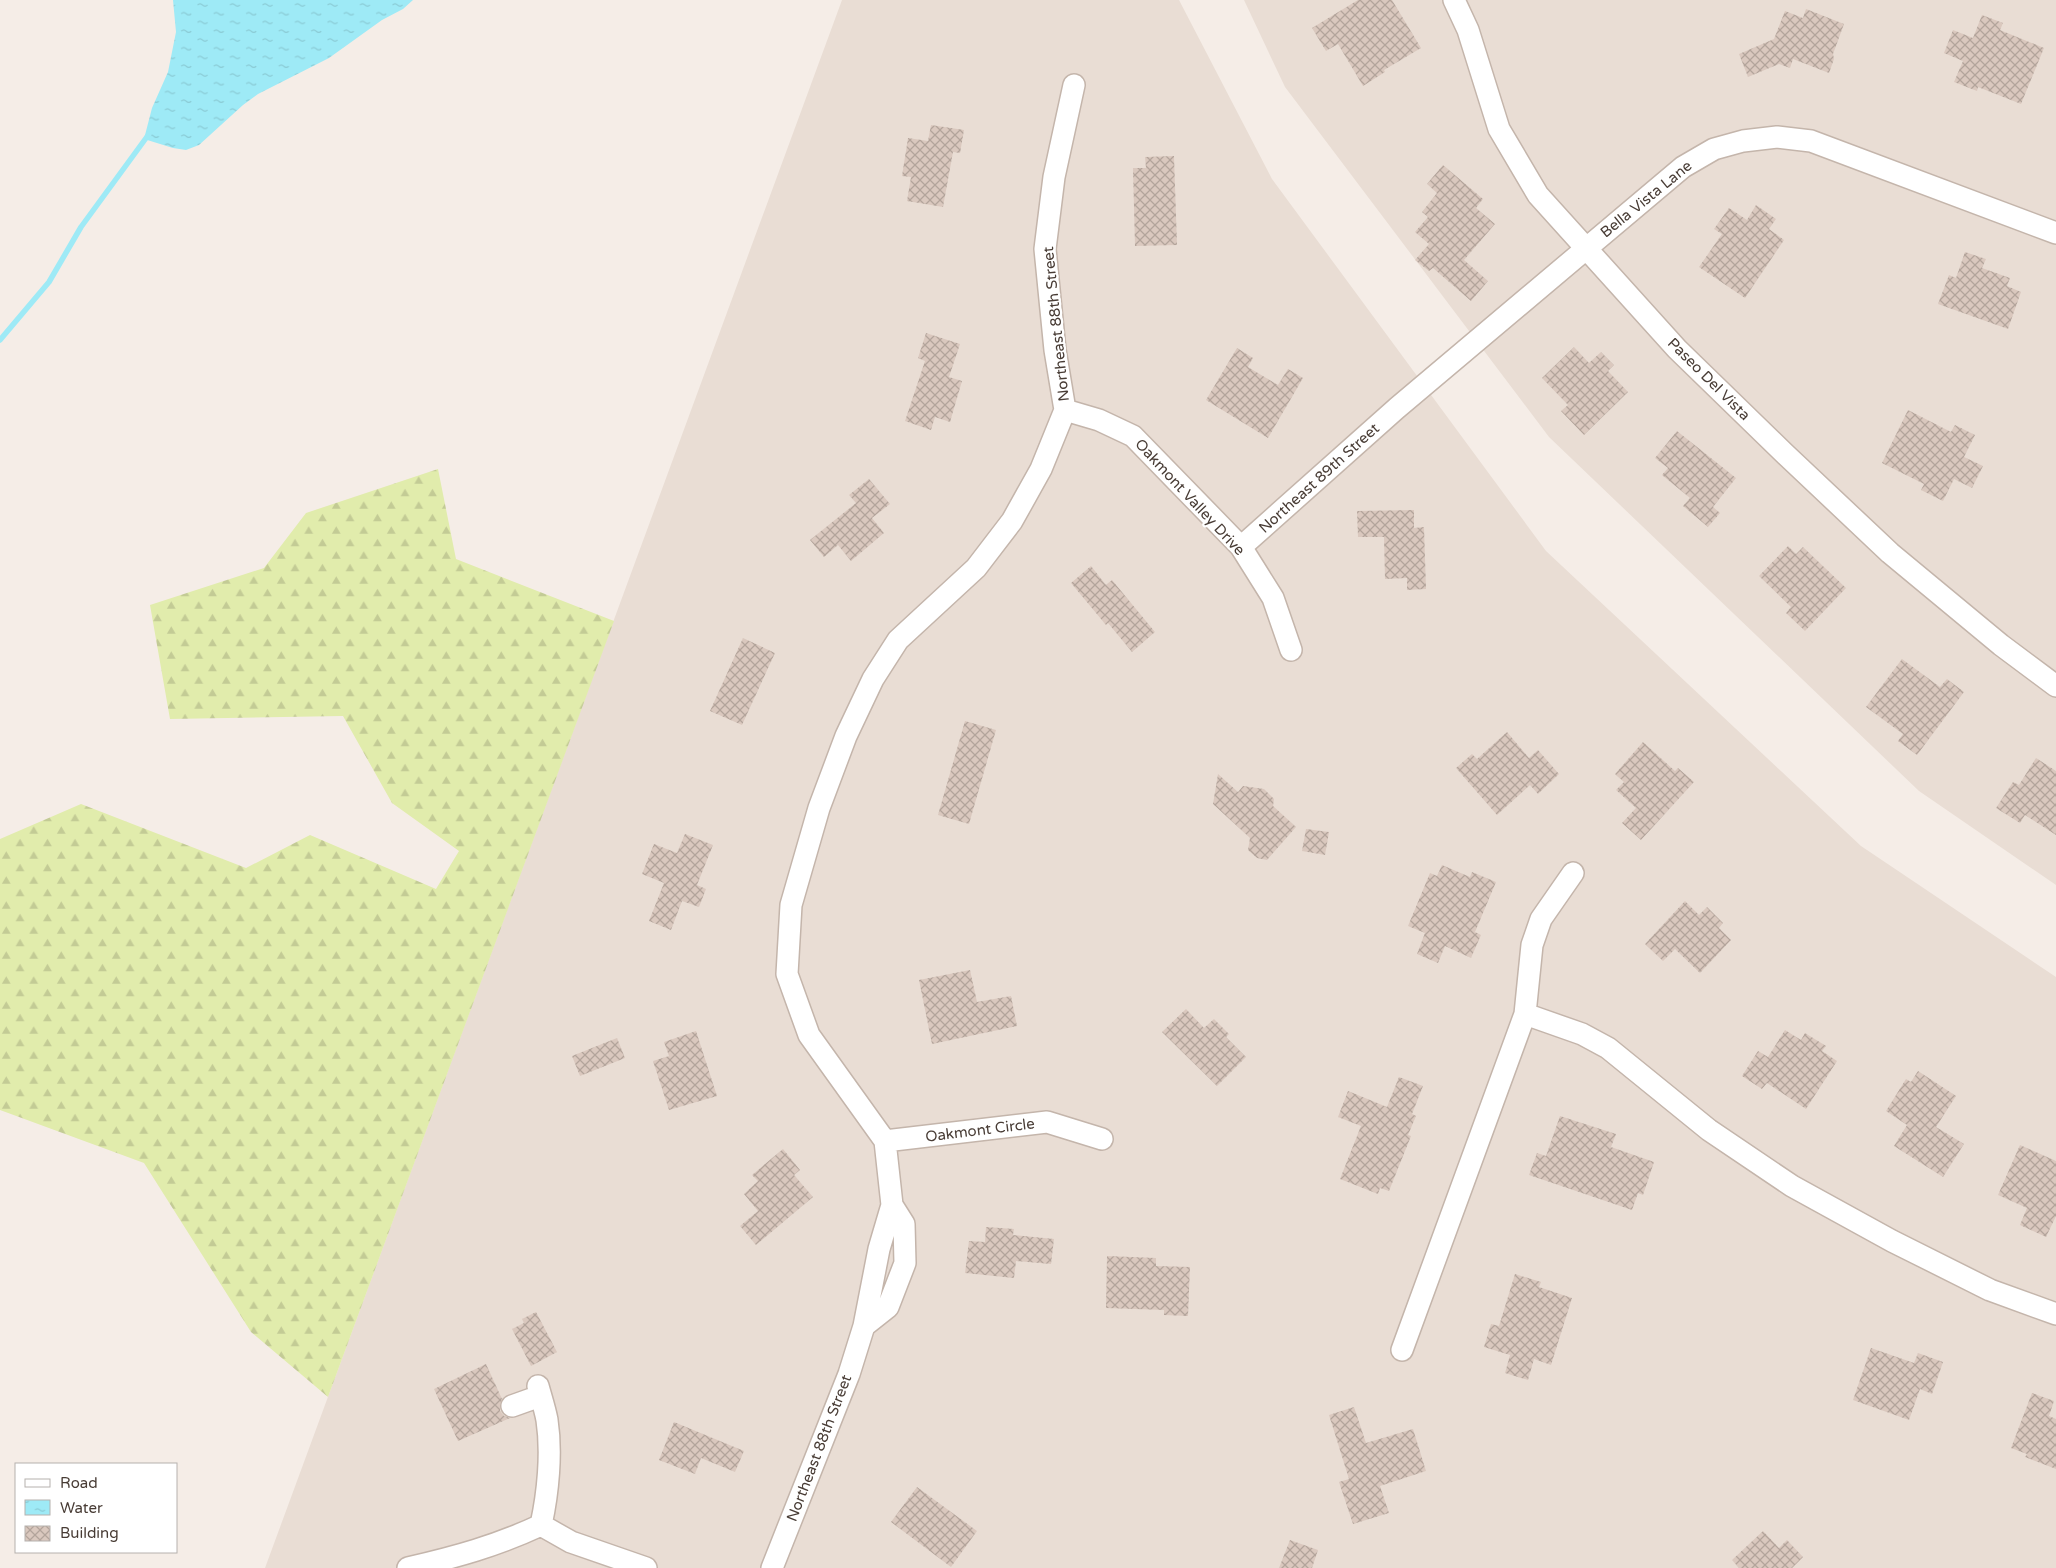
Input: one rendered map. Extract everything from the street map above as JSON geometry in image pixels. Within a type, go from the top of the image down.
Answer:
[{"type":"street","name":"Paseo Del Vista","points":[[1454,0],[1468,30],[1499,129],[1538,195],[1677,349],[1876,539],[2001,645],[2056,686]]},
{"type":"street","name":"Northeast 88th Street","points":[[772,1568],[848,1374],[864,1326],[888,1307],[905,1263],[904,1224],[892,1205],[885,1141],[809,1035],[787,974],[791,905],[819,808],[846,736],[873,679],[898,640],[976,568],[1012,521],[1041,469],[1065,410],[1055,350],[1045,250],[1054,177],[1074,85]]},
{"type":"street","name":"Bella Vista Lane","points":[[1397,408],[1684,167],[1714,150],[1743,141],[1777,137],[1812,141],[2056,233]]},
{"type":"street","name":"Northeast 89th Street","points":[[1241,547],[1397,408]]},
{"type":"street","name":"Oakmont Valley Drive","points":[[1065,410],[1099,420],[1133,436],[1241,547],[1273,598],[1291,650]]},
{"type":"street","points":[[1402,1350],[1525,1014],[1532,945],[1541,919],[1572,873]]},
{"type":"street","points":[[1525,1014],[1582,1034],[1608,1048],[1709,1130],[1792,1186],[1892,1241],[1990,1290],[2056,1314]]},
{"type":"street","name":"Oakmont Circle","points":[[885,1141],[1047,1122],[1102,1139]]},
{"type":"street","points":[[512,1406],[539,1391],[547,1420],[548,1464],[546,1499],[541,1525]]},
{"type":"street","points":[[408,1568],[460,1556],[506,1541],[541,1525]]},
{"type":"street","points":[[541,1525],[571,1542],[646,1568]]},
{"type":"shaded area","points":[[842,0],[1179,0],[1272,179],[1546,551],[1861,846],[2056,977],[2056,1568],[265,1568]]},
{"type":"shaded area","points":[[1244,0],[2056,0],[2056,885],[1919,791],[1549,437],[1285,87]]},
{"type":"green space","points":[[438,469],[456,559],[614,621],[328,1397],[251,1332],[144,1163],[0,1110],[0,839],[81,804],[246,868],[310,835],[436,889],[459,851],[392,803],[343,716],[170,719],[150,605],[264,568],[306,513]]},
{"type":"water","points":[[173,0],[413,0],[403,9],[382,20],[329,58],[258,94],[199,145],[186,150],[144,139],[152,108],[168,72],[176,32]]},
{"type":"building","points":[[1358,0],[1392,0],[1421,48],[1384,70],[1385,72],[1363,86],[1338,44],[1326,51],[1312,28]]},
{"type":"building","points":[[1806,9],[1844,24],[1833,54],[1834,59],[1829,73],[1793,59],[1790,68],[1779,64],[1748,77],[1739,54],[1774,39],[1785,11],[1803,18]]},
{"type":"building","points":[[1982,15],[2003,23],[2000,30],[2044,48],[2021,104],[1978,87],[1977,91],[1954,82],[1963,61],[1944,53],[1953,30],[1973,38]]},
{"type":"building","points":[[931,125],[964,130],[960,153],[953,152],[943,207],[907,201],[911,177],[902,176],[908,138],[928,141]]},
{"type":"building","points":[[1174,156],[1177,245],[1135,246],[1133,168],[1146,168],[1145,157]]},
{"type":"building","points":[[1443,165],[1483,199],[1476,208],[1495,224],[1464,260],[1488,281],[1471,301],[1433,268],[1429,271],[1415,260],[1429,244],[1415,232],[1428,217],[1422,212],[1437,193],[1427,184]]},
{"type":"building","points":[[1756,205],[1776,219],[1769,229],[1784,240],[1745,298],[1699,267],[1722,234],[1714,229],[1729,208],[1747,220]]},
{"type":"building","points":[[1965,252],[1986,259],[1982,268],[2010,278],[2007,286],[2021,292],[2008,329],[1938,304],[1949,275],[1956,278]]},
{"type":"building","points":[[926,333],[960,344],[949,377],[962,381],[950,422],[935,417],[931,430],[905,421],[925,361],[918,358]]},
{"type":"building","points":[[1574,347],[1589,363],[1601,352],[1614,365],[1608,371],[1628,392],[1584,435],[1561,411],[1568,405],[1542,378]]},
{"type":"building","points":[[1237,348],[1253,358],[1248,367],[1278,385],[1288,369],[1303,378],[1268,438],[1206,400]]},
{"type":"building","points":[[1908,410],[1951,432],[1955,425],[1975,435],[1964,457],[1983,466],[1972,488],[1954,479],[1943,501],[1921,490],[1924,484],[1882,463]]},
{"type":"building","points":[[1677,431],[1736,478],[1713,507],[1720,513],[1708,527],[1683,506],[1690,498],[1662,475],[1668,468],[1655,458]]},
{"type":"building","points":[[869,479],[890,504],[872,518],[884,533],[851,561],[838,545],[824,557],[810,540],[856,503],[849,495]]},
{"type":"building","points":[[1414,510],[1414,528],[1424,527],[1426,589],[1407,590],[1407,578],[1385,579],[1384,537],[1358,537],[1357,511]]},
{"type":"building","points":[[1788,546],[1796,554],[1803,547],[1846,588],[1805,631],[1786,613],[1791,607],[1759,576]]},
{"type":"building","points":[[1091,566],[1106,585],[1112,580],[1155,632],[1132,652],[1108,623],[1106,625],[1071,583]]},
{"type":"building","points":[[743,638],[775,653],[742,725],[710,711]]},
{"type":"building","points":[[1902,659],[1940,687],[1947,679],[1964,692],[1917,755],[1898,741],[1903,734],[1866,707]]},
{"type":"building","points":[[965,721],[996,730],[969,824],[938,815]]},
{"type":"building","points":[[1507,732],[1529,758],[1538,750],[1559,774],[1538,794],[1530,785],[1497,815],[1456,768],[1472,754],[1477,759]]},
{"type":"building","points":[[1643,742],[1675,771],[1678,768],[1694,782],[1641,840],[1622,823],[1636,808],[1616,790],[1624,782],[1615,774]]},
{"type":"building","points":[[2036,758],[2056,771],[2056,835],[2025,815],[2020,823],[1996,808],[2013,782],[2019,785]]},
{"type":"building","points":[[1218,774],[1238,792],[1243,786],[1264,789],[1274,799],[1273,806],[1296,827],[1267,860],[1257,858],[1248,850],[1250,838],[1213,804]]},
{"type":"building","points":[[1306,829],[1329,832],[1325,855],[1302,851]]},
{"type":"building","points":[[685,834],[713,845],[697,885],[706,889],[699,907],[682,901],[671,930],[649,921],[664,883],[642,874],[654,844],[677,853]]},
{"type":"building","points":[[1442,865],[1470,877],[1472,872],[1496,882],[1475,932],[1481,935],[1471,958],[1445,946],[1438,963],[1417,954],[1425,933],[1408,926],[1430,873],[1437,876]]},
{"type":"building","points":[[1685,901],[1699,915],[1707,907],[1723,923],[1719,928],[1731,940],[1700,973],[1675,949],[1663,961],[1645,944]]},
{"type":"building","points":[[970,970],[977,1002],[1011,996],[1017,1026],[932,1044],[919,980]]},
{"type":"building","points":[[1186,1009],[1204,1028],[1214,1019],[1229,1034],[1226,1037],[1246,1057],[1217,1086],[1162,1032]]},
{"type":"building","points":[[1785,1030],[1801,1040],[1805,1033],[1826,1046],[1822,1051],[1837,1061],[1806,1109],[1767,1083],[1762,1089],[1742,1076],[1758,1051],[1768,1057]]},
{"type":"building","points":[[696,1031],[717,1096],[669,1110],[653,1061],[669,1056],[664,1042]]},
{"type":"building","points":[[617,1038],[625,1058],[580,1076],[572,1056]]},
{"type":"building","points":[[1918,1071],[1956,1096],[1936,1127],[1964,1144],[1943,1177],[1894,1146],[1907,1125],[1886,1111],[1906,1079],[1911,1082]]},
{"type":"building","points":[[1399,1077],[1423,1086],[1412,1114],[1416,1116],[1408,1135],[1411,1136],[1389,1191],[1380,1188],[1378,1194],[1340,1179],[1361,1126],[1338,1117],[1348,1091],[1387,1107]]},
{"type":"building","points":[[1560,1116],[1616,1134],[1611,1147],[1654,1162],[1643,1195],[1638,1193],[1632,1210],[1529,1175],[1537,1153],[1546,1156]]},
{"type":"building","points":[[2020,1145],[2056,1161],[2056,1216],[2046,1237],[2020,1225],[2027,1208],[1998,1195]]},
{"type":"building","points":[[783,1149],[800,1170],[794,1175],[813,1197],[756,1245],[740,1226],[758,1211],[744,1194],[758,1181],[752,1175]]},
{"type":"building","points":[[986,1227],[1014,1229],[1013,1235],[1054,1239],[1051,1264],[1016,1261],[1014,1278],[965,1273],[969,1241],[985,1242]]},
{"type":"building","points":[[1107,1256],[1156,1258],[1156,1266],[1190,1267],[1188,1316],[1164,1315],[1164,1310],[1106,1308]]},
{"type":"building","points":[[1515,1274],[1541,1282],[1539,1287],[1572,1298],[1551,1365],[1534,1359],[1528,1380],[1505,1373],[1510,1355],[1484,1347],[1491,1324],[1499,1326]]},
{"type":"building","points":[[536,1312],[557,1352],[531,1366],[512,1329],[524,1323],[522,1319]]},
{"type":"building","points":[[1871,1348],[1914,1363],[1918,1353],[1943,1362],[1932,1394],[1920,1389],[1909,1420],[1853,1400]]},
{"type":"building","points":[[486,1364],[502,1399],[500,1411],[504,1416],[510,1418],[458,1441],[434,1389]]},
{"type":"building","points":[[2032,1393],[2054,1401],[2049,1416],[2056,1419],[2056,1469],[2025,1457],[2027,1454],[2011,1448]]},
{"type":"building","points":[[1354,1407],[1366,1443],[1413,1429],[1426,1471],[1380,1486],[1389,1513],[1353,1524],[1339,1482],[1349,1479],[1329,1415]]},
{"type":"building","points":[[674,1422],[744,1451],[735,1472],[701,1458],[695,1474],[659,1460]]},
{"type":"building","points":[[917,1487],[977,1531],[951,1567],[891,1522]]},
{"type":"building","points":[[1763,1531],[1779,1548],[1787,1540],[1803,1557],[1792,1568],[1739,1568],[1732,1560]]},
{"type":"building","points":[[1290,1540],[1318,1550],[1312,1568],[1279,1568]]},
{"type":"waterway","points":[[0,340],[49,282],[81,227],[149,134]]}]
